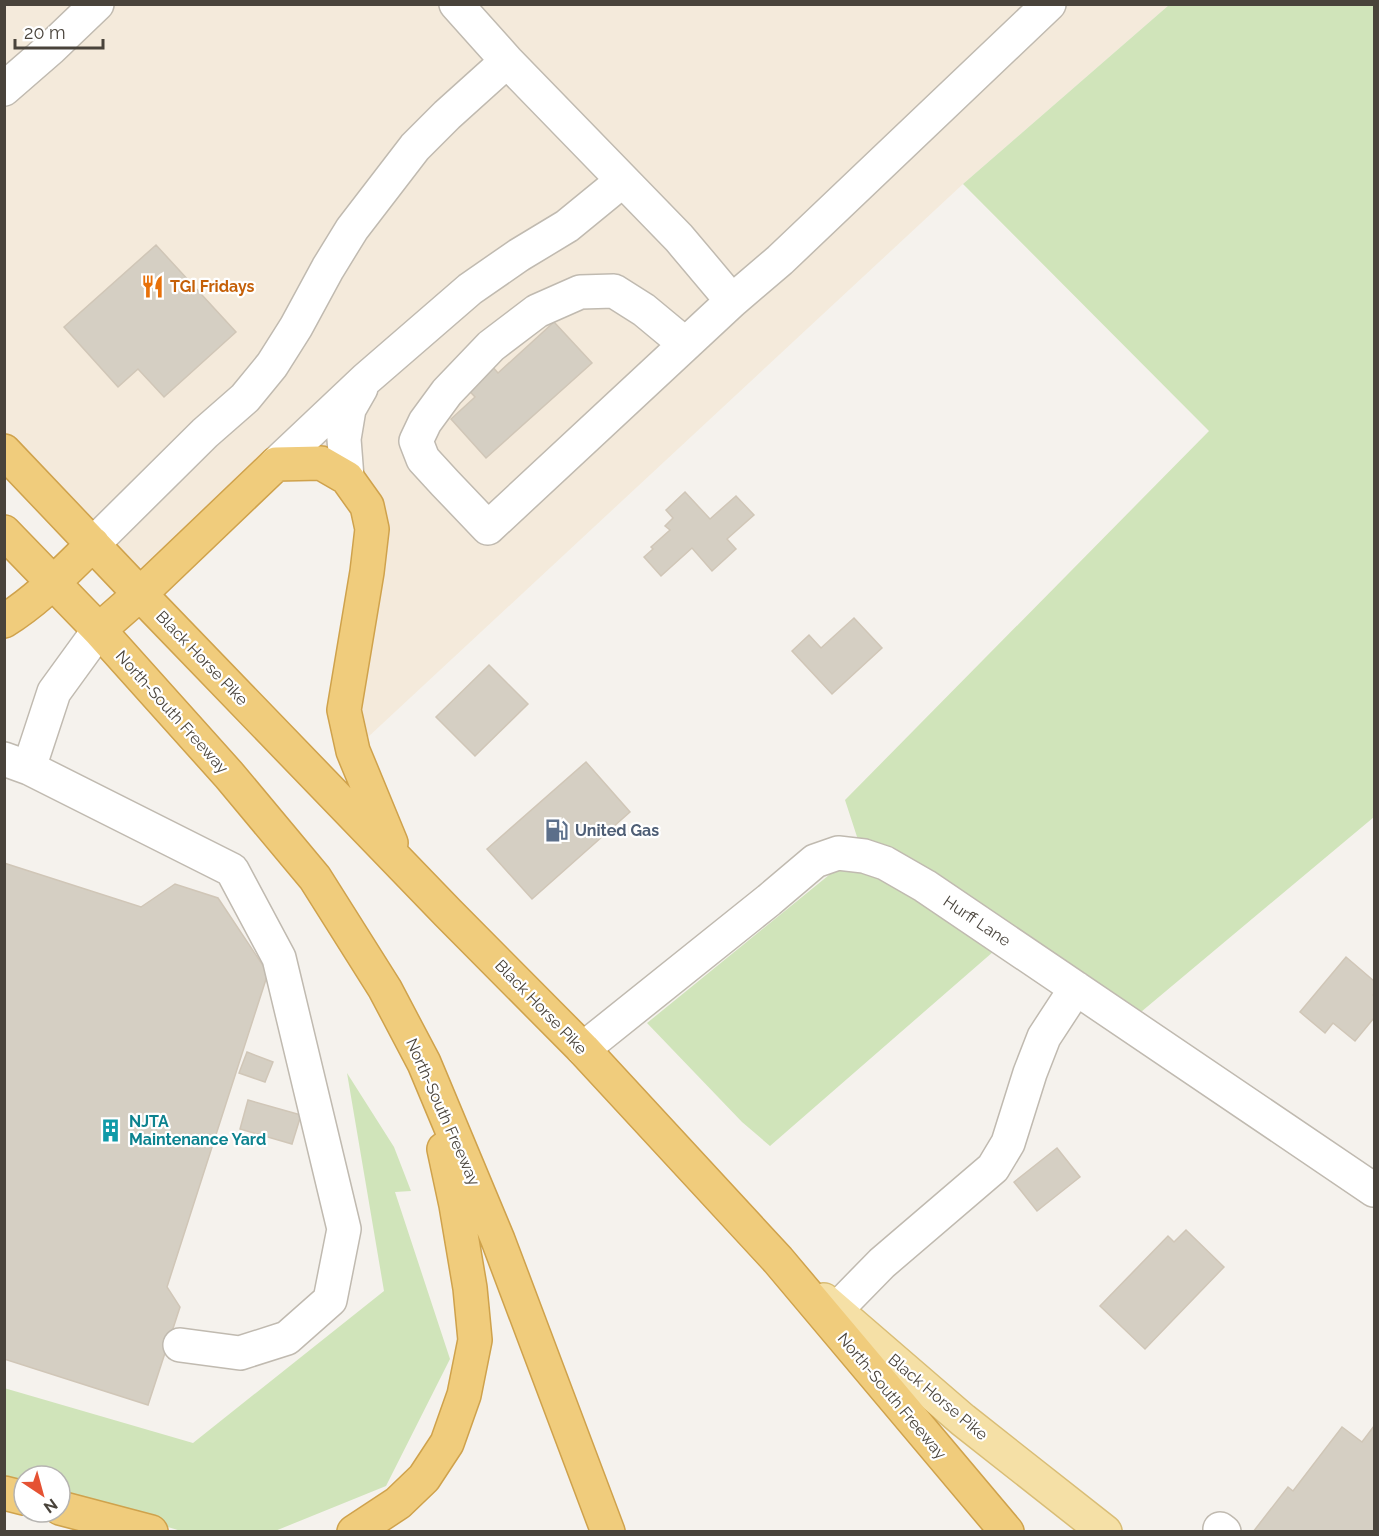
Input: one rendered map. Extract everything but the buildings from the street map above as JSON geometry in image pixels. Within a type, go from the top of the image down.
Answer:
[{"type":"highway","name":"Black Horse Pike","points":[[4,451],[448,913],[583,1049],[778,1260]]},
{"type":"highway","points":[[4,532],[99,630],[276,464],[321,463],[347,478],[367,506],[372,529],[344,710],[353,751],[397,859]]},
{"type":"highway","points":[[4,621],[20,612],[93,544]]},
{"type":"highway","name":"North-South Freeway","points":[[99,630],[229,775],[315,878],[385,989],[424,1063],[498,1240],[608,1532]]},
{"type":"highway","points":[[354,1532],[398,1503],[424,1478],[447,1443],[464,1395],[475,1340],[471,1288],[456,1205],[424,1063]]},
{"type":"highway","name":"North-South Freeway","points":[[778,1260],[1007,1532]]},
{"type":"highway","points":[[72,1511],[151,1532]]},
{"type":"main road","name":"Black Horse Pike","points":[[778,1260],[963,1420],[1106,1532]]},
{"type":"street","points":[[4,89],[97,4]]},
{"type":"street","points":[[456,4],[507,61],[679,238],[732,301]]},
{"type":"street","points":[[686,344],[644,310],[614,291],[580,292],[537,311],[491,346],[447,392],[425,422],[416,441],[423,459],[488,528],[686,344],[732,301],[780,260],[1049,4]]},
{"type":"street","points":[[93,544],[205,433],[245,398],[272,365],[352,229],[415,147],[507,61]]},
{"type":"street","points":[[276,464],[366,379],[470,289],[519,255],[567,226],[622,181]]},
{"type":"street","points":[[347,478],[344,439],[349,410],[366,379]]},
{"type":"street","points":[[99,630],[54,692],[17,764],[232,870],[279,958],[344,1229],[330,1300],[286,1338],[240,1353],[180,1345]]},
{"type":"street","name":"Hurff Lane","points":[[583,1049],[815,861],[838,853],[864,856],[885,863],[925,886],[1076,988],[1371,1178]]},
{"type":"street","points":[[836,1310],[882,1263],[993,1168],[1008,1143],[1044,1037],[1076,988]]},
{"type":"shaded area","points":[[5,5],[1169,5],[963,184],[353,751],[367,572],[347,478],[276,464],[140,594],[5,451]]},
{"type":"green space","points":[[1169,5],[1374,5],[1374,817],[1129,1022],[1009,938],[770,1146],[742,1122],[647,1023],[861,849],[845,800],[1209,431],[963,184]]},
{"type":"green space","points":[[347,1073],[394,1147],[411,1191],[395,1192],[450,1359],[386,1486],[275,1531],[181,1531],[72,1498],[72,1464],[12,1464],[12,1479],[5,1477],[4,1388],[193,1443],[384,1291]]},
{"type":"place","name":"TGI Fridays","points":[[152,286]]},
{"type":"place","name":"United Gas","points":[[557,830]]},
{"type":"place","name":"NJTA Maintenance Yard","points":[[111,1130]]}]
